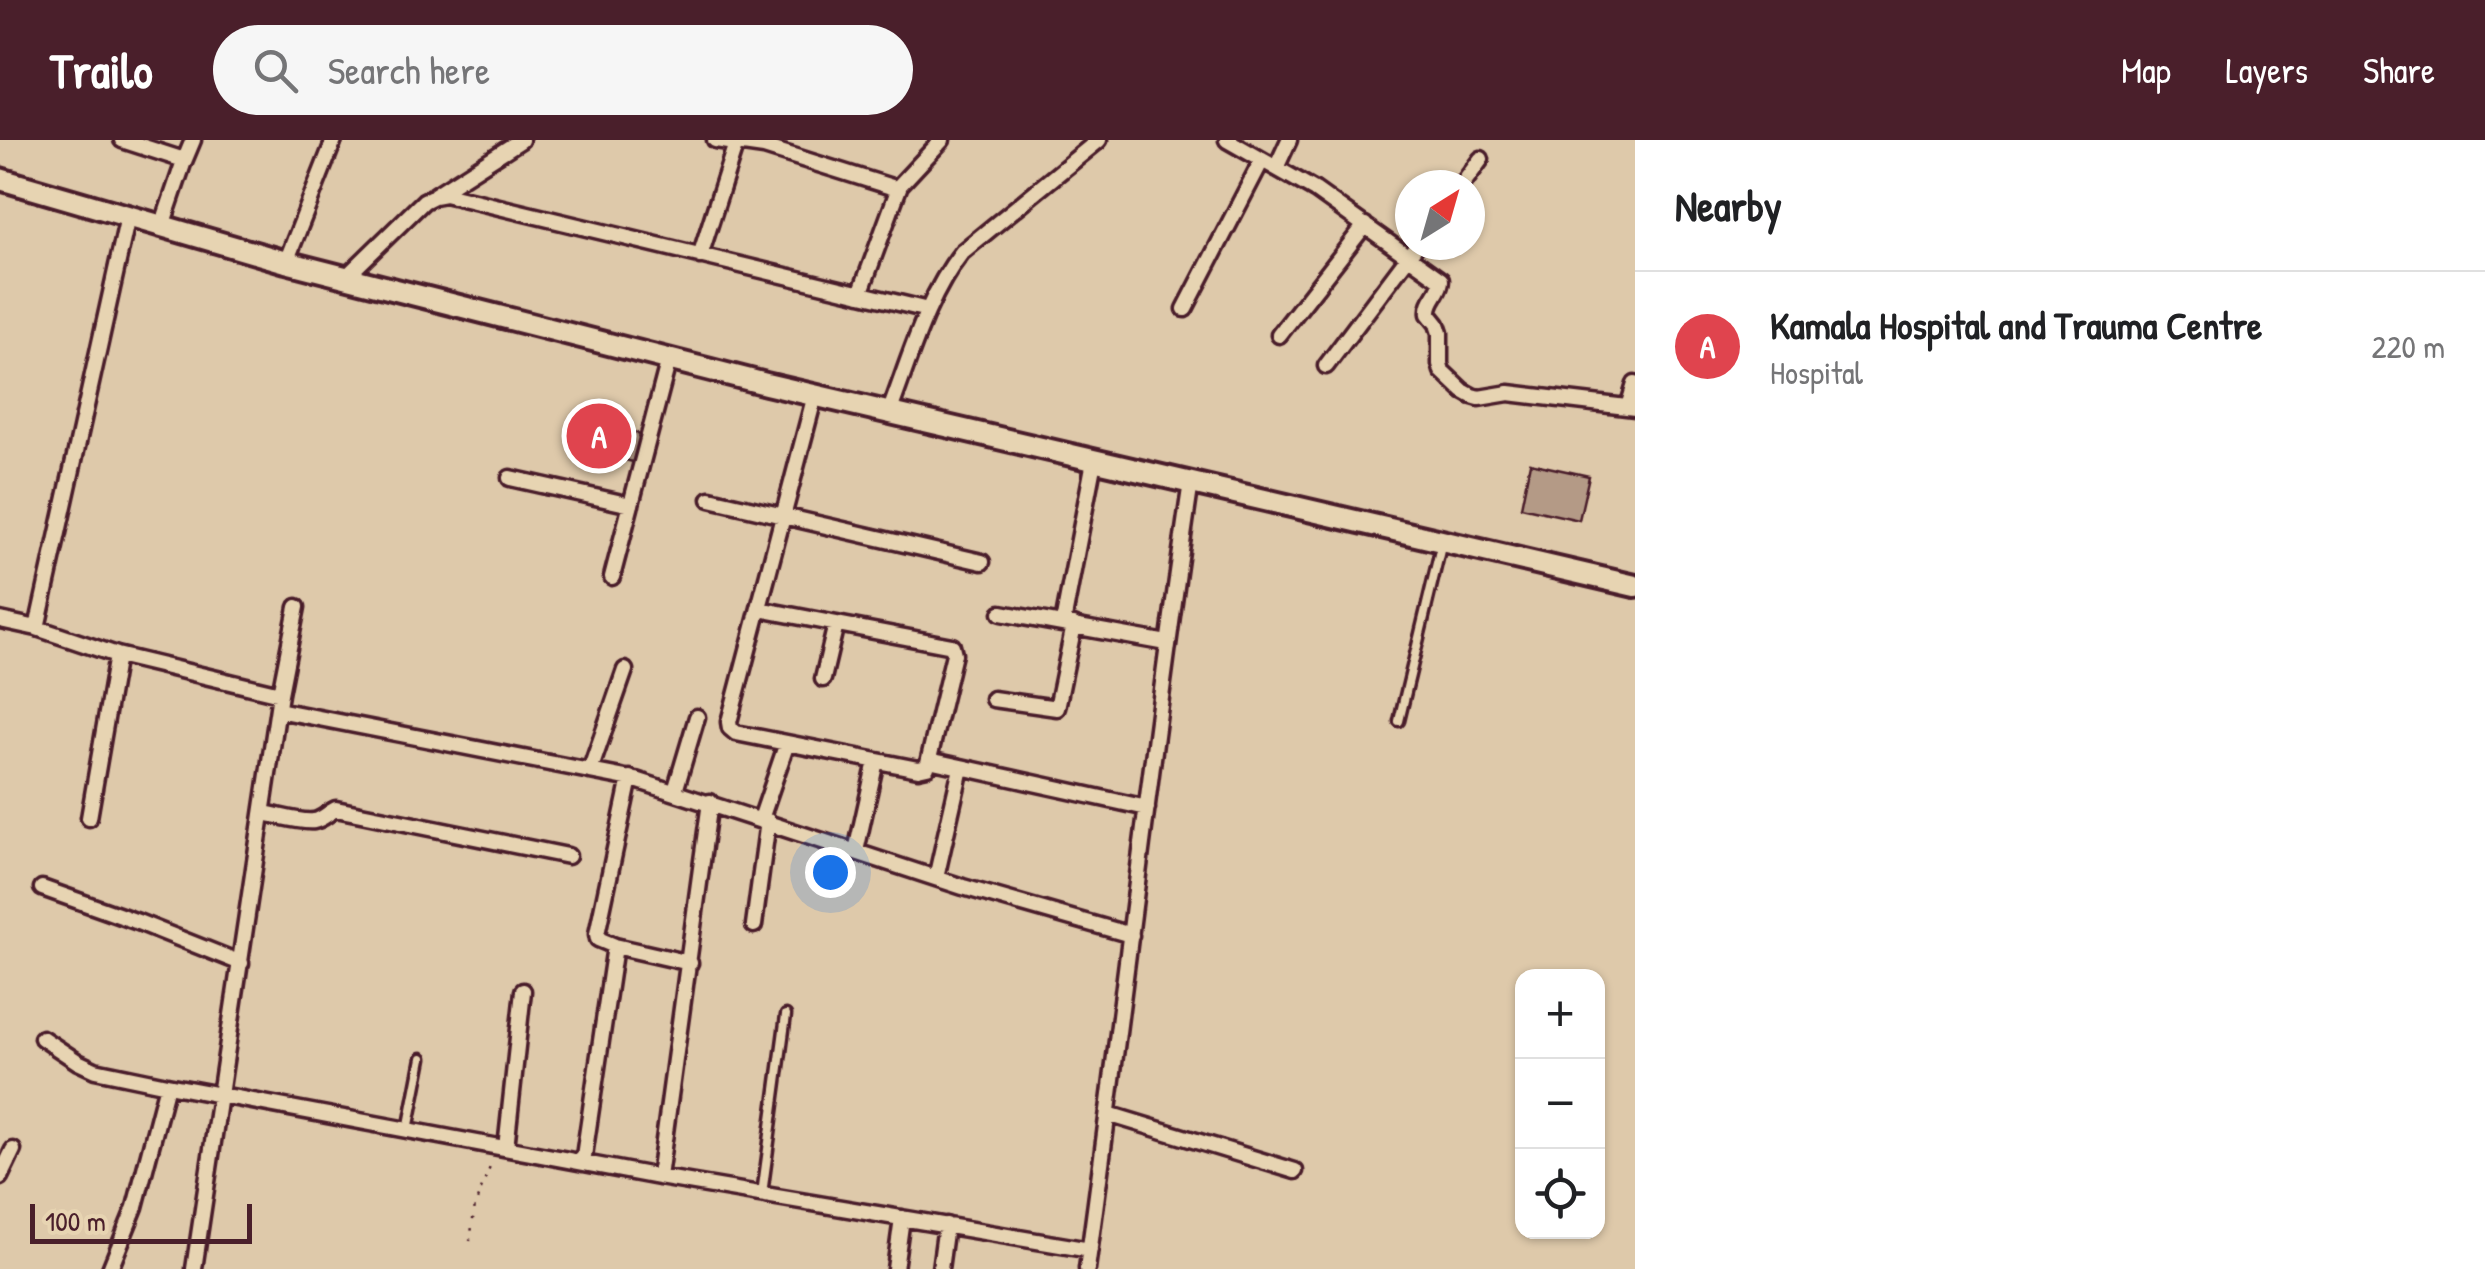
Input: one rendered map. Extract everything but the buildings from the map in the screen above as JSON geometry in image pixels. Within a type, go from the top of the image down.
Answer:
[{"type":"main road","points":[[0,179],[286,262],[669,359],[1635,586]]},
{"type":"street","points":[[122,140],[184,160]]},
{"type":"street","points":[[162,226],[193,140]]},
{"type":"street","points":[[286,262],[334,140]]},
{"type":"street","points":[[346,278],[424,201],[520,140]]},
{"type":"street","points":[[715,140],[746,142],[898,190]]},
{"type":"street","points":[[860,294],[898,190],[942,140]]},
{"type":"street","points":[[1227,140],[1395,242]]},
{"type":"street","points":[[1276,168],[1289,140]]},
{"type":"street","points":[[700,256],[746,142]]},
{"type":"street","points":[[890,413],[928,310],[950,268],[962,252],[1087,143]]},
{"type":"street","points":[[1473,170],[1481,159]]},
{"type":"street","points":[[1185,309],[1262,160]]},
{"type":"street","points":[[434,196],[445,194],[928,310]]},
{"type":"street","points":[[37,628],[128,216]]},
{"type":"street","points":[[1279,335],[1365,226]]},
{"type":"street","points":[[1326,366],[1405,260]]},
{"type":"street","points":[[1421,260],[1442,280],[1429,314],[1440,333],[1442,371],[1463,391],[1479,398],[1509,394],[1632,407],[1635,384]]},
{"type":"street","points":[[612,577],[669,359]]},
{"type":"street","points":[[759,609],[952,646],[954,654],[924,769],[736,733],[730,728],[759,609],[814,395]]},
{"type":"street","points":[[993,699],[1057,708],[1094,461]]},
{"type":"street","points":[[510,478],[631,505]]},
{"type":"street","points":[[42,1038],[95,1070],[659,1177],[946,1225],[1092,1263],[1167,643],[1191,482]]},
{"type":"street","points":[[710,498],[982,562]]},
{"type":"street","points":[[194,1269],[279,702],[297,608]]},
{"type":"street","points":[[1001,613],[1167,643]]},
{"type":"street","points":[[0,620],[279,702],[630,778],[936,878],[1131,935]]},
{"type":"street","points":[[823,680],[836,624]]},
{"type":"street","points":[[89,818],[116,656]]},
{"type":"street","points":[[590,770],[625,670]]},
{"type":"street","points":[[675,791],[697,717]]},
{"type":"street","points":[[754,925],[765,820],[787,743]]},
{"type":"street","points":[[929,760],[1147,808]]},
{"type":"street","points":[[856,851],[876,761]]},
{"type":"street","points":[[936,878],[962,768]]},
{"type":"street","points":[[630,778],[597,934],[601,942],[690,963]]},
{"type":"street","points":[[659,1177],[710,802]]},
{"type":"street","points":[[263,813],[312,821],[336,809],[568,856]]},
{"type":"street","points":[[42,888],[241,962]]},
{"type":"street","points":[[583,1163],[615,946]]},
{"type":"street","points":[[502,1148],[523,991]]},
{"type":"street","points":[[110,1269],[135,1206],[167,1085]]},
{"type":"street","points":[[1108,1114],[1295,1172]]},
{"type":"street","points":[[0,1176],[13,1150]]},
{"type":"street","points":[[895,1269],[902,1218]]},
{"type":"street","points":[[940,1269],[946,1225]]},
{"type":"lane","points":[[1399,722],[1442,542]]},
{"type":"lane","points":[[762,1194],[786,1016]]},
{"type":"lane","points":[[408,1130],[422,1058]]},
{"type":"path","points":[[470,1241],[480,1191],[502,1148]]},
{"type":"place","name":"Kamala Hospital and Trauma Centre","points":[[599,436]]}]
